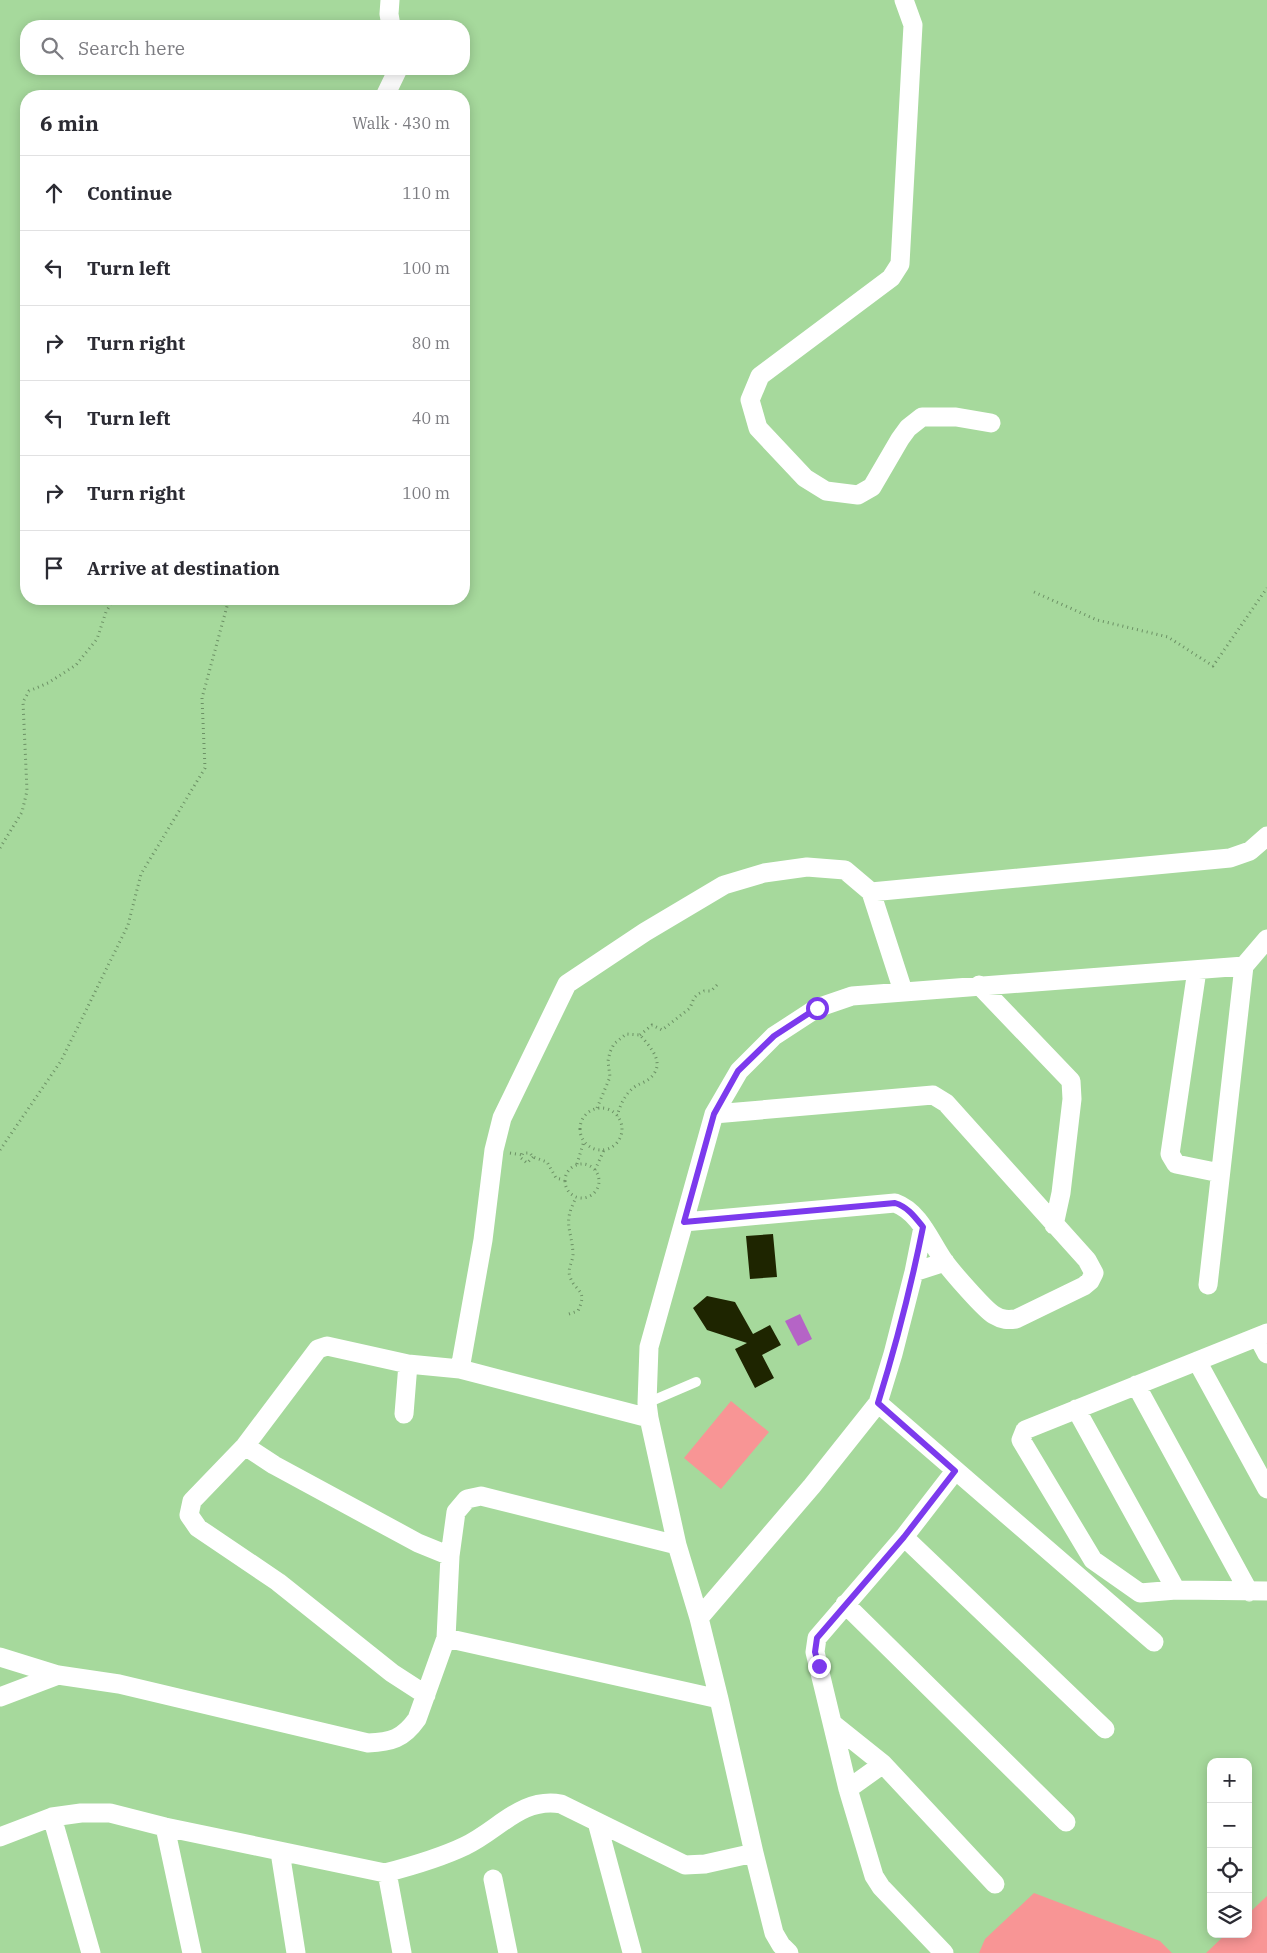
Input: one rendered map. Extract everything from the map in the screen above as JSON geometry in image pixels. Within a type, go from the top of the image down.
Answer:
[{"type":"street","points":[[390,0],[390,20]]},
{"type":"street","points":[[904,0],[913,25],[900,264],[891,278],[760,376],[750,400],[758,428],[805,478],[826,491],[858,495],[872,487],[904,433],[922,417],[956,417],[992,423]]},
{"type":"street","points":[[388,90],[395,75]]},
{"type":"street","points":[[871,892],[1230,858],[1250,851],[1267,836]]},
{"type":"street","points":[[460,1368],[483,1240],[494,1150],[502,1118],[566,984],[645,932],[724,885],[764,873],[807,867],[845,870],[871,892],[903,991]]},
{"type":"street","points":[[1208,1285],[1244,966],[1267,939]]},
{"type":"street","points":[[790,1953],[781,1945],[774,1933],[699,1618],[677,1545],[648,1411],[649,1347],[714,1114],[738,1071],[774,1036],[817,1008],[852,996],[1244,966]]},
{"type":"street","points":[[1197,970],[1170,1154],[1176,1164],[1220,1173]]},
{"type":"street","points":[[979,985],[1075,1075],[1061,1193],[1054,1225]]},
{"type":"street","points":[[684,1222],[895,1203],[903,1206],[915,1216],[945,1262],[993,1315],[1006,1320],[1016,1318],[1084,1286],[1094,1274],[1087,1260],[946,1103],[933,1095],[714,1114]]},
{"type":"street","points":[[699,1618],[812,1486],[878,1403],[914,1272],[923,1227]]},
{"type":"street","points":[[914,1272],[945,1262]]},
{"type":"street","points":[[1258,1592],[1176,1590],[1140,1593],[1093,1560],[1021,1440],[1025,1430],[1262,1335],[1267,1354]]},
{"type":"street","points":[[426,1695],[392,1673],[278,1582],[198,1528],[188,1515],[192,1501],[245,1446],[318,1349],[327,1346],[408,1364],[460,1368],[648,1411]]},
{"type":"street","points":[[1197,1361],[1267,1489]]},
{"type":"street","points":[[404,1414],[408,1364]]},
{"type":"street","points":[[1136,1386],[1258,1592]]},
{"type":"street","points":[[878,1403],[1154,1642]]},
{"type":"street","points":[[1076,1409],[1176,1590]]},
{"type":"street","points":[[245,1446],[274,1465],[418,1544],[450,1556]]},
{"type":"street","points":[[944,1953],[881,1887],[874,1876],[848,1789],[815,1652],[817,1638],[904,1537],[955,1471]]},
{"type":"street","points":[[0,1658],[58,1675],[119,1684],[368,1743],[386,1742],[399,1737],[411,1728],[418,1719],[446,1638],[450,1556],[456,1512],[467,1499],[481,1496],[677,1545]]},
{"type":"street","points":[[904,1537],[1105,1729]]},
{"type":"street","points":[[845,1604],[1066,1822]]},
{"type":"street","points":[[446,1638],[719,1699]]},
{"type":"street","points":[[0,1697],[58,1675]]},
{"type":"street","points":[[833,1724],[883,1764],[995,1884]]},
{"type":"street","points":[[848,1789],[883,1764]]},
{"type":"street","points":[[0,1836],[52,1817],[81,1813],[110,1813],[165,1827],[385,1873],[417,1864],[466,1845],[522,1809],[535,1804],[549,1802],[561,1804],[684,1865],[705,1864],[754,1853]]},
{"type":"street","points":[[52,1817],[91,1953]]},
{"type":"street","points":[[597,1822],[632,1952]]},
{"type":"street","points":[[165,1827],[192,1953]]},
{"type":"street","points":[[280,1852],[296,1953]]},
{"type":"street","points":[[385,1873],[388,1878],[402,1953]]},
{"type":"street","points":[[493,1879],[508,1953]]},
{"type":"lane","points":[[648,1411],[696,1382]]},
{"type":"path","points":[[1034,592],[1097,620],[1168,638],[1213,666],[1267,588]]},
{"type":"path","points":[[0,848],[22,812],[27,791],[23,702],[29,691],[48,683],[76,665],[97,639],[110,605]]},
{"type":"path","points":[[0,1150],[61,1061],[128,925],[142,874],[205,768],[202,698],[227,605]]},
{"type":"path","points":[[598,1108],[610,1077],[608,1061],[614,1044],[626,1034],[640,1035],[652,1025],[662,1030],[690,1008],[698,994],[704,991],[711,991],[718,984]]},
{"type":"path","points":[[617,1116],[625,1098],[633,1088],[653,1074],[656,1067],[657,1059],[655,1052],[640,1035]]},
{"type":"path","points":[[595,1170],[604,1150],[613,1145],[620,1137],[621,1127],[617,1116],[611,1111],[598,1108],[585,1115],[580,1129],[584,1141],[593,1148],[604,1150]]},
{"type":"path","points":[[577,1164],[586,1165],[595,1170],[599,1181],[596,1191],[587,1198],[576,1198],[567,1191],[564,1180],[568,1171],[577,1164],[584,1141]]},
{"type":"path","points":[[533,1157],[547,1162],[556,1178],[564,1180]]},
{"type":"path","points":[[569,1314],[578,1311],[583,1301],[579,1289],[570,1278],[569,1266],[573,1256],[568,1219],[570,1208],[576,1198]]},
{"type":"shaded area","points":[[800,1314],[812,1339],[798,1346],[785,1321]]},
{"type":"shaded area","points":[[731,1401],[769,1432],[721,1489],[684,1458]]},
{"type":"shaded area","points":[[1034,1893],[1160,1941],[1172,1953],[979,1953],[985,1939]]},
{"type":"shaded area","points":[[1267,1896],[1267,1953],[1206,1953],[1222,1938],[1252,1938],[1252,1910]]},
{"type":"building","points":[[773,1234],[777,1277],[750,1279],[746,1236]]},
{"type":"building","points":[[707,1296],[735,1302],[753,1334],[770,1325],[781,1345],[762,1355],[774,1378],[755,1388],[735,1349],[747,1343],[707,1330],[693,1308]]},
{"type":"route","points":[[817,1008],[774,1036],[738,1071],[714,1114],[684,1222],[895,1203],[903,1206],[915,1216],[923,1227],[914,1272],[878,1403],[955,1471],[904,1537],[817,1638],[815,1652],[819,1666]]}]
